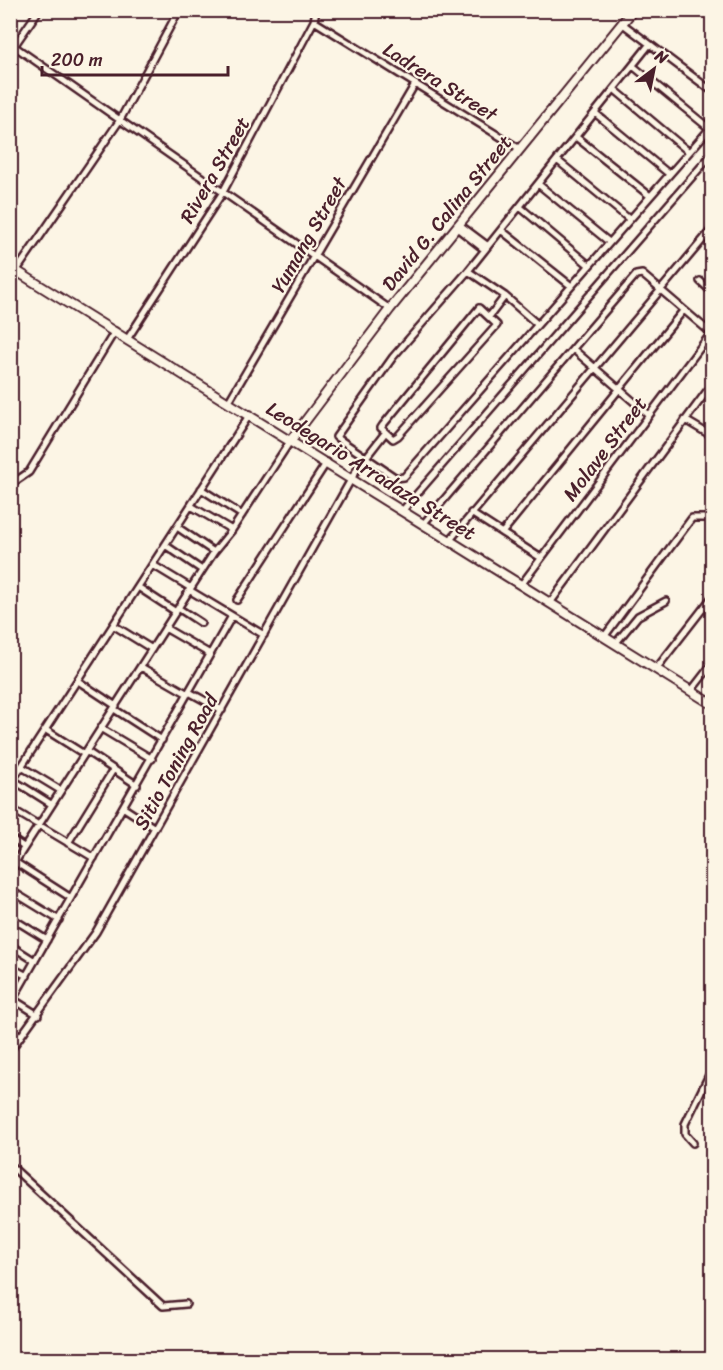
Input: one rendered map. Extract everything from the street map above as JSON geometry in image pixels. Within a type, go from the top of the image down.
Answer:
[{"type":"street","points":[[10,52],[39,10]]},
{"type":"street","points":[[14,268],[120,120],[179,10]]},
{"type":"street","name":"Rivera Street","points":[[128,338],[223,192],[314,21],[316,10]]},
{"type":"street","name":"David G. Calina Street","points":[[291,440],[390,309],[633,10]]},
{"type":"street","name":"Ladrera Street","points":[[314,21],[520,149]]},
{"type":"street","points":[[623,24],[712,91]]},
{"type":"street","points":[[633,66],[711,127],[570,285],[404,477],[396,478],[336,436],[393,357],[468,271],[649,45]]},
{"type":"street","points":[[14,46],[390,309]]},
{"type":"street","name":"Yumang Street","points":[[229,401],[415,84]]},
{"type":"street","points":[[614,89],[689,152]]},
{"type":"street","points":[[595,113],[669,174]]},
{"type":"street","points":[[576,137],[650,196]]},
{"type":"street","points":[[403,510],[712,154]]},
{"type":"street","points":[[557,160],[629,219]]},
{"type":"street","points":[[538,184],[609,242]]},
{"type":"street","points":[[520,207],[589,265]]},
{"type":"street","points":[[458,226],[486,248]]},
{"type":"street","points":[[450,540],[712,229]]},
{"type":"street","points":[[501,230],[570,285]]},
{"type":"street","name":"Leodegario Arradaza Street","points":[[14,268],[712,704]]},
{"type":"street","points":[[468,271],[505,296],[537,324]]},
{"type":"street","points":[[424,523],[636,275],[642,274],[683,311],[712,332]]},
{"type":"street","points":[[699,281],[712,292]]},
{"type":"street","points":[[489,317],[505,296]]},
{"type":"street","points":[[479,308],[497,325],[395,439],[385,434],[381,428],[383,425],[479,308]]},
{"type":"street","points":[[502,533],[683,311]]},
{"type":"street","points":[[10,485],[29,472],[115,330]]},
{"type":"street","name":"Molave Street","points":[[521,585],[712,332]]},
{"type":"street","points":[[573,349],[649,415]]},
{"type":"street","points":[[550,603],[707,391]]},
{"type":"street","points":[[51,804],[12,782],[250,414]]},
{"type":"street","points":[[685,420],[712,436]]},
{"type":"street","name":"Sitio Toning Road","points":[[10,1051],[96,932],[365,457],[385,434]]},
{"type":"street","points":[[11,869],[202,570],[232,530],[291,440]]},
{"type":"street","points":[[237,600],[327,462]]},
{"type":"street","points":[[201,489],[242,515]]},
{"type":"street","points":[[191,506],[232,530]]},
{"type":"street","points":[[471,513],[542,558]]},
{"type":"street","points":[[604,637],[692,518],[705,518]]},
{"type":"street","points":[[177,527],[214,552]]},
{"type":"street","points":[[165,545],[202,570]]},
{"type":"street","points":[[153,565],[264,635]]},
{"type":"street","points":[[138,587],[201,623]]},
{"type":"street","points":[[656,669],[712,597]]},
{"type":"street","points":[[615,644],[638,616],[666,601]]},
{"type":"street","points":[[38,1015],[12,999],[124,808],[232,616]]},
{"type":"street","points":[[113,625],[152,650]]},
{"type":"street","points":[[165,628],[210,654]]},
{"type":"street","points":[[691,691],[712,664]]},
{"type":"street","points":[[141,667],[222,710]]},
{"type":"street","points":[[78,681],[162,740]]},
{"type":"street","points":[[102,729],[152,759]]},
{"type":"street","points":[[46,730],[137,785]]},
{"type":"street","points":[[22,767],[60,790]]},
{"type":"street","points":[[68,843],[113,770]]},
{"type":"street","points":[[10,808],[94,858]]},
{"type":"street","points":[[124,808],[155,828]]},
{"type":"street","points":[[10,838],[24,847]]},
{"type":"street","points":[[15,862],[71,898]]},
{"type":"street","points":[[10,890],[59,920]]},
{"type":"street","points":[[10,917],[47,940]]},
{"type":"street","points":[[10,945],[35,961]]},
{"type":"street","points":[[10,967],[27,976]]},
{"type":"street","points":[[10,1030],[21,1036]]},
{"type":"street","points":[[693,1143],[685,1134],[685,1124],[712,1069]]},
{"type":"street","points":[[10,1165],[163,1306],[186,1304]]}]
